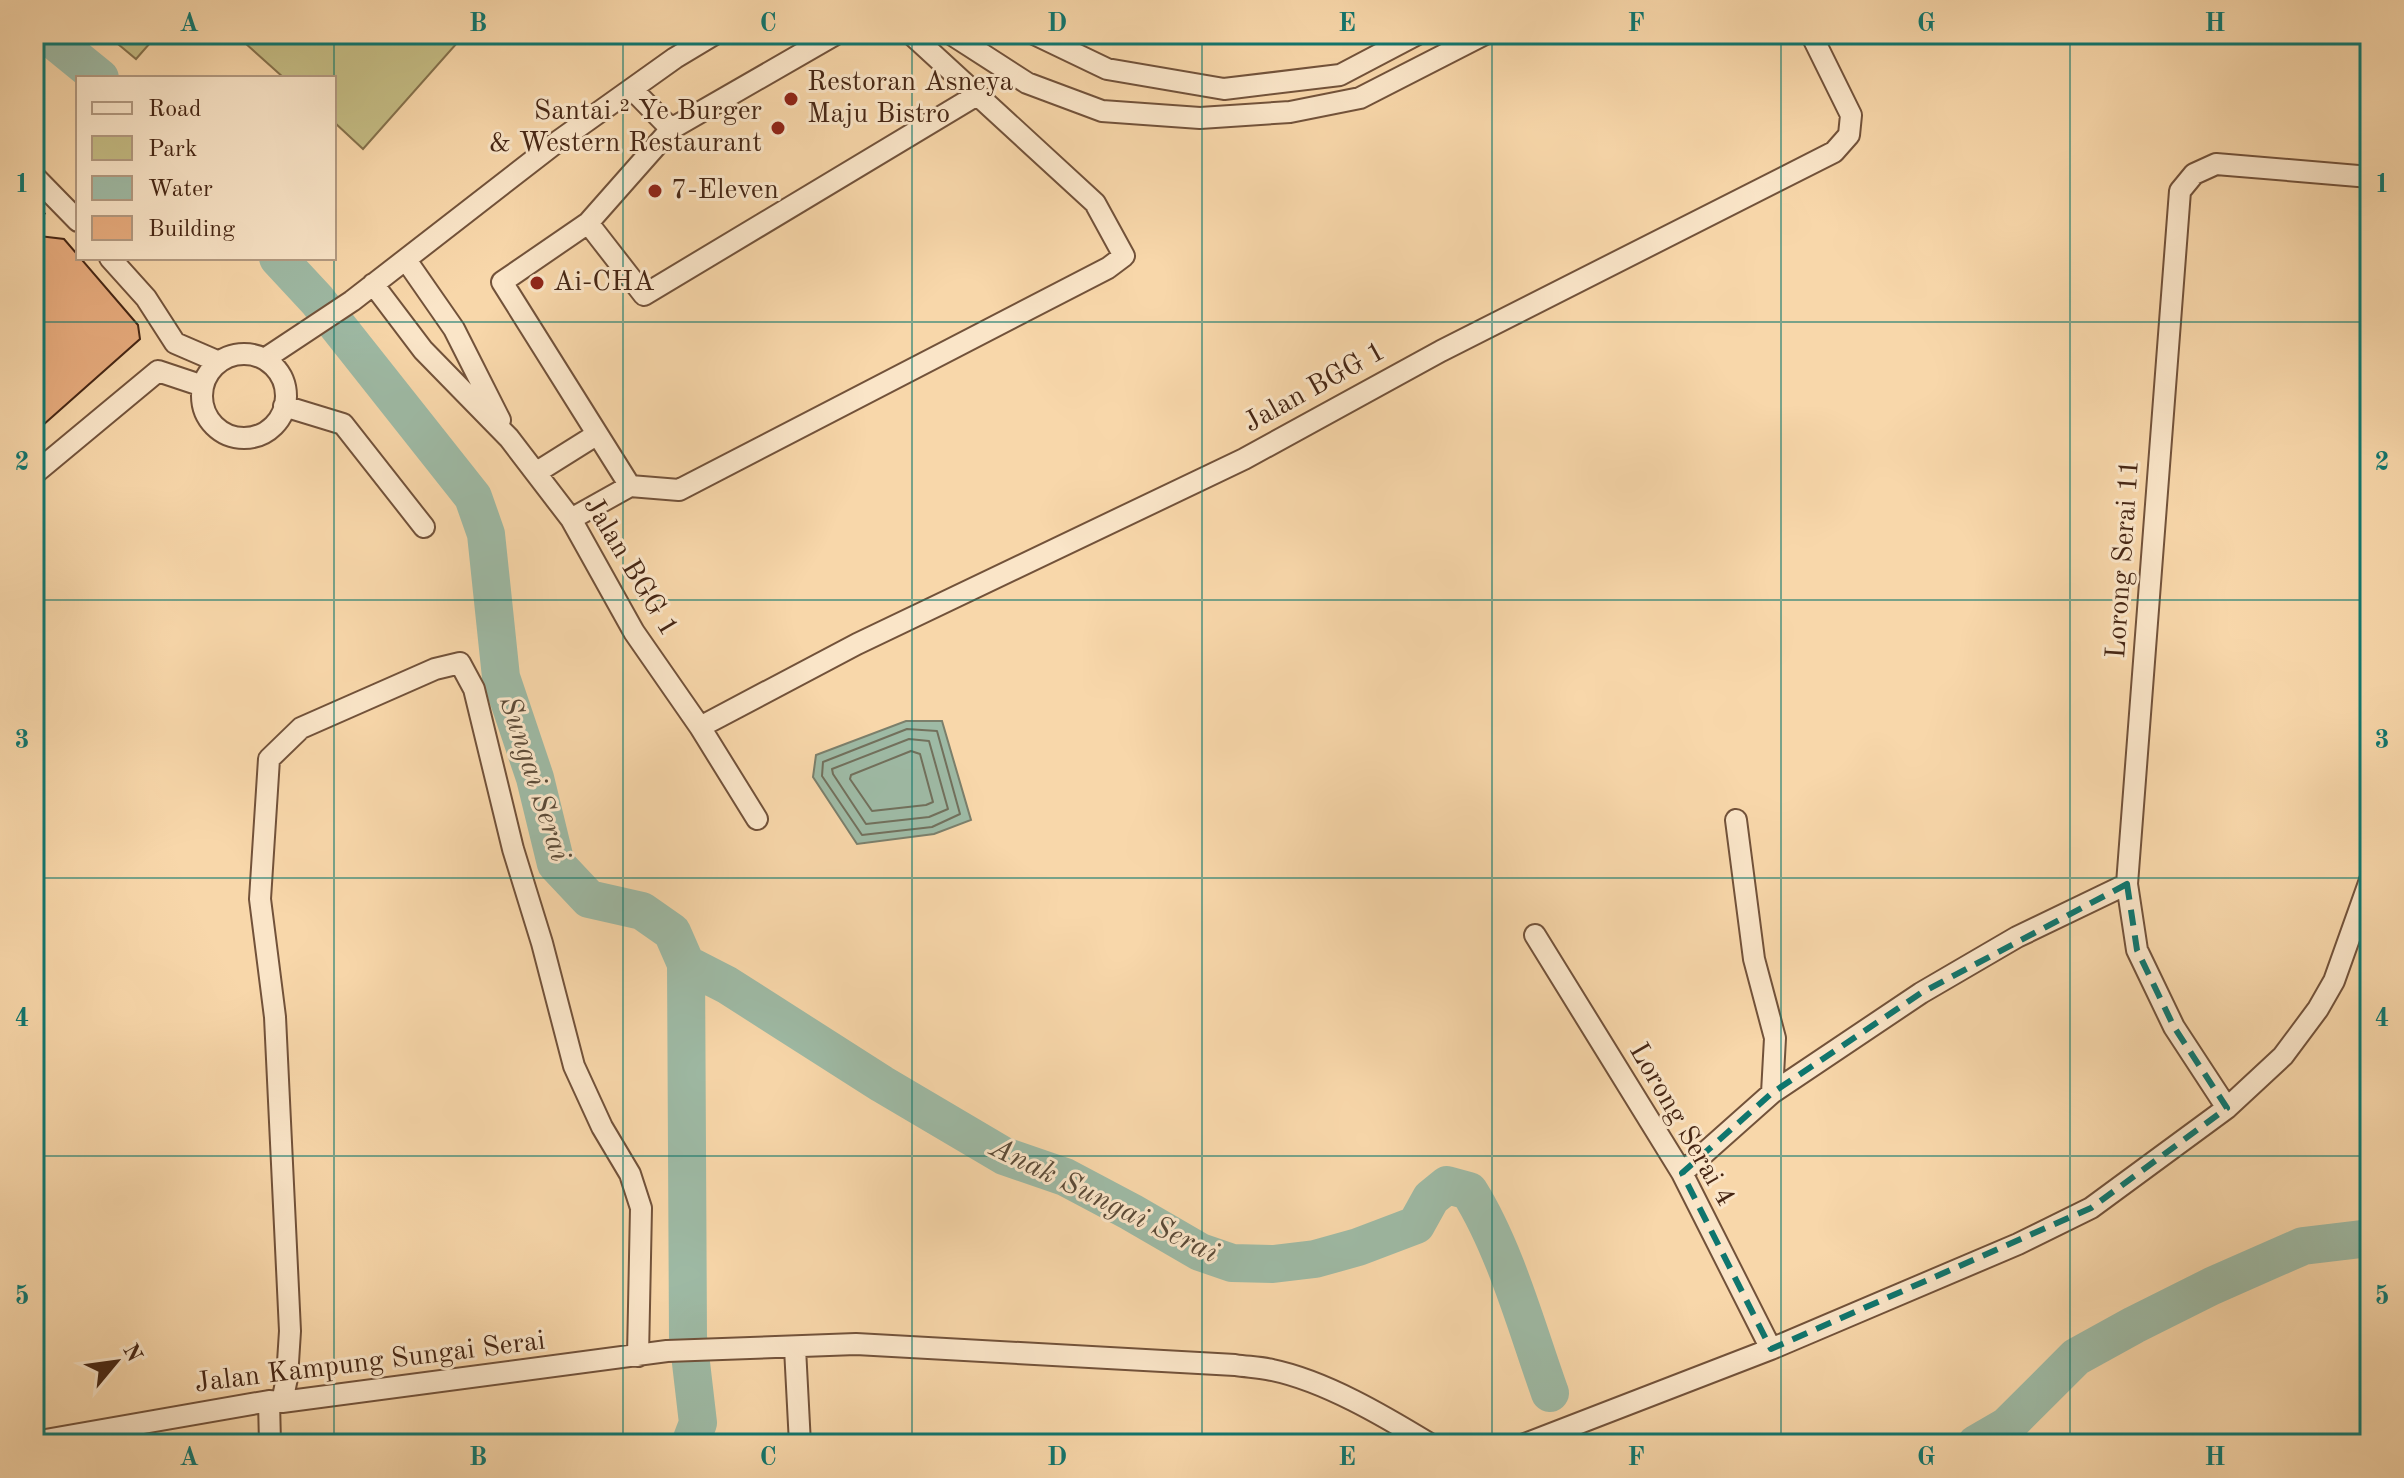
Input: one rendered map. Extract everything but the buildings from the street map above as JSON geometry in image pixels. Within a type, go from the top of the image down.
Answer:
[{"type":"street","points":[[675,58],[692,34]]},
{"type":"street","points":[[266,358],[352,301],[553,145],[675,58],[715,34]]},
{"type":"street","points":[[630,486],[502,282],[588,223],[671,129],[836,34]]},
{"type":"street","points":[[571,519],[630,486],[679,490],[969,342],[1108,268],[1124,256],[1095,203],[911,34]]},
{"type":"street","points":[[951,34],[1027,83],[1102,111],[1200,118],[1290,112],[1360,98],[1485,34]]},
{"type":"street","points":[[1034,34],[1107,69],[1224,89],[1340,75],[1418,34]]},
{"type":"street","name":"Jalan BGG 1","points":[[700,727],[857,644],[1244,459],[1441,351],[1834,152],[1849,135],[1851,115],[1811,34]]},
{"type":"street","points":[[633,90],[671,129]]},
{"type":"street","points":[[588,223],[644,295],[977,95]]},
{"type":"street","name":"Lorong Serai 11","points":[[2227,1108],[2174,1027],[2137,950],[2127,884],[2180,191],[2194,174],[2216,164],[2370,177]]},
{"type":"street","points":[[34,176],[76,219]]},
{"type":"street","points":[[112,260],[146,298],[175,343],[219,362]]},
{"type":"street","name":"Jalan BGG 1","points":[[406,260],[454,329],[509,438]]},
{"type":"street","name":"Jalan BGG 1","points":[[373,284],[423,350],[509,438],[571,519],[634,632],[700,727],[757,819]]},
{"type":"street","points":[[34,474],[158,371],[170,357],[175,343]]},
{"type":"street","points":[[243,354],[266,358],[278,371],[284,384],[284,406],[274,425],[263,433],[249,437],[234,436],[221,431],[210,420],[202,403],[203,386],[219,362],[243,354]]},
{"type":"street","points":[[158,371],[203,386]]},
{"type":"street","points":[[284,406],[343,424],[424,527]]},
{"type":"street","points":[[537,472],[596,435]]},
{"type":"street","points":[[270,1444],[275,1401],[287,1378],[290,1331],[275,1017],[260,899],[269,759],[301,728],[435,669],[460,663],[474,689],[513,849],[542,943],[574,1066],[602,1127],[630,1174],[641,1208],[638,1356]]},
{"type":"street","points":[[1736,820],[1754,959],[1775,1038],[1772,1093]]},
{"type":"street","points":[[1525,1444],[1771,1349],[2018,1244],[2091,1208],[2227,1108],[2283,1056],[2318,1009],[2347,948],[2370,880]]},
{"type":"street","points":[[1682,1173],[1772,1093],[1921,993],[2017,937],[2127,884]]},
{"type":"street","name":"Lorong Serai 4","points":[[1535,935],[1682,1173],[1771,1349]]},
{"type":"street","name":"Jalan Kampung Sungai Serai","points":[[34,1442],[275,1401],[667,1351],[856,1344],[1272,1370],[1308,1381],[1349,1400],[1430,1444]]},
{"type":"street","points":[[795,1348],[800,1444]]},
{"type":"highlighted area","points":[[2127,884],[2137,950],[2174,1027],[2227,1108],[2091,1208],[1771,1349],[1682,1173],[1772,1093],[1921,993]]},
{"type":"green space","points":[[106,34],[158,34],[136,59]]},
{"type":"green space","points":[[235,34],[465,34],[363,149],[336,124],[336,76],[282,76]]},
{"type":"water","points":[[906,721],[942,721],[971,820],[934,834],[857,844],[813,777],[816,755]]},
{"type":"waterway","name":"Sungai Serai","points":[[46,34],[98,76]]},
{"type":"waterway","name":"Sungai Serai","points":[[280,260],[317,300],[473,497],[486,534],[501,677],[535,778],[556,864],[589,899],[642,911],[672,932],[686,964],[688,1337],[698,1423],[690,1444]]},
{"type":"waterway","name":"Anak Sungai Serai","points":[[686,964],[727,985],[882,1084],[1004,1156],[1065,1177],[1200,1252],[1232,1263],[1273,1264],[1315,1259],[1358,1247],[1416,1225],[1431,1198],[1447,1185],[1469,1191],[1494,1238],[1550,1393]]},
{"type":"waterway","name":"Anak Sungai Serai","points":[[1976,1444],[2007,1426],[2076,1357],[2134,1325],[2303,1246],[2370,1238]]},
{"type":"place","name":"Restoran Asneya Maju Bistro","points":[[791,99]]},
{"type":"place","name":"Santai ² Ye Burger & Western Restaurant","points":[[778,128]]},
{"type":"place","name":"7-Eleven","points":[[655,191]]},
{"type":"place","name":"Ai-CHA","points":[[537,283]]}]
